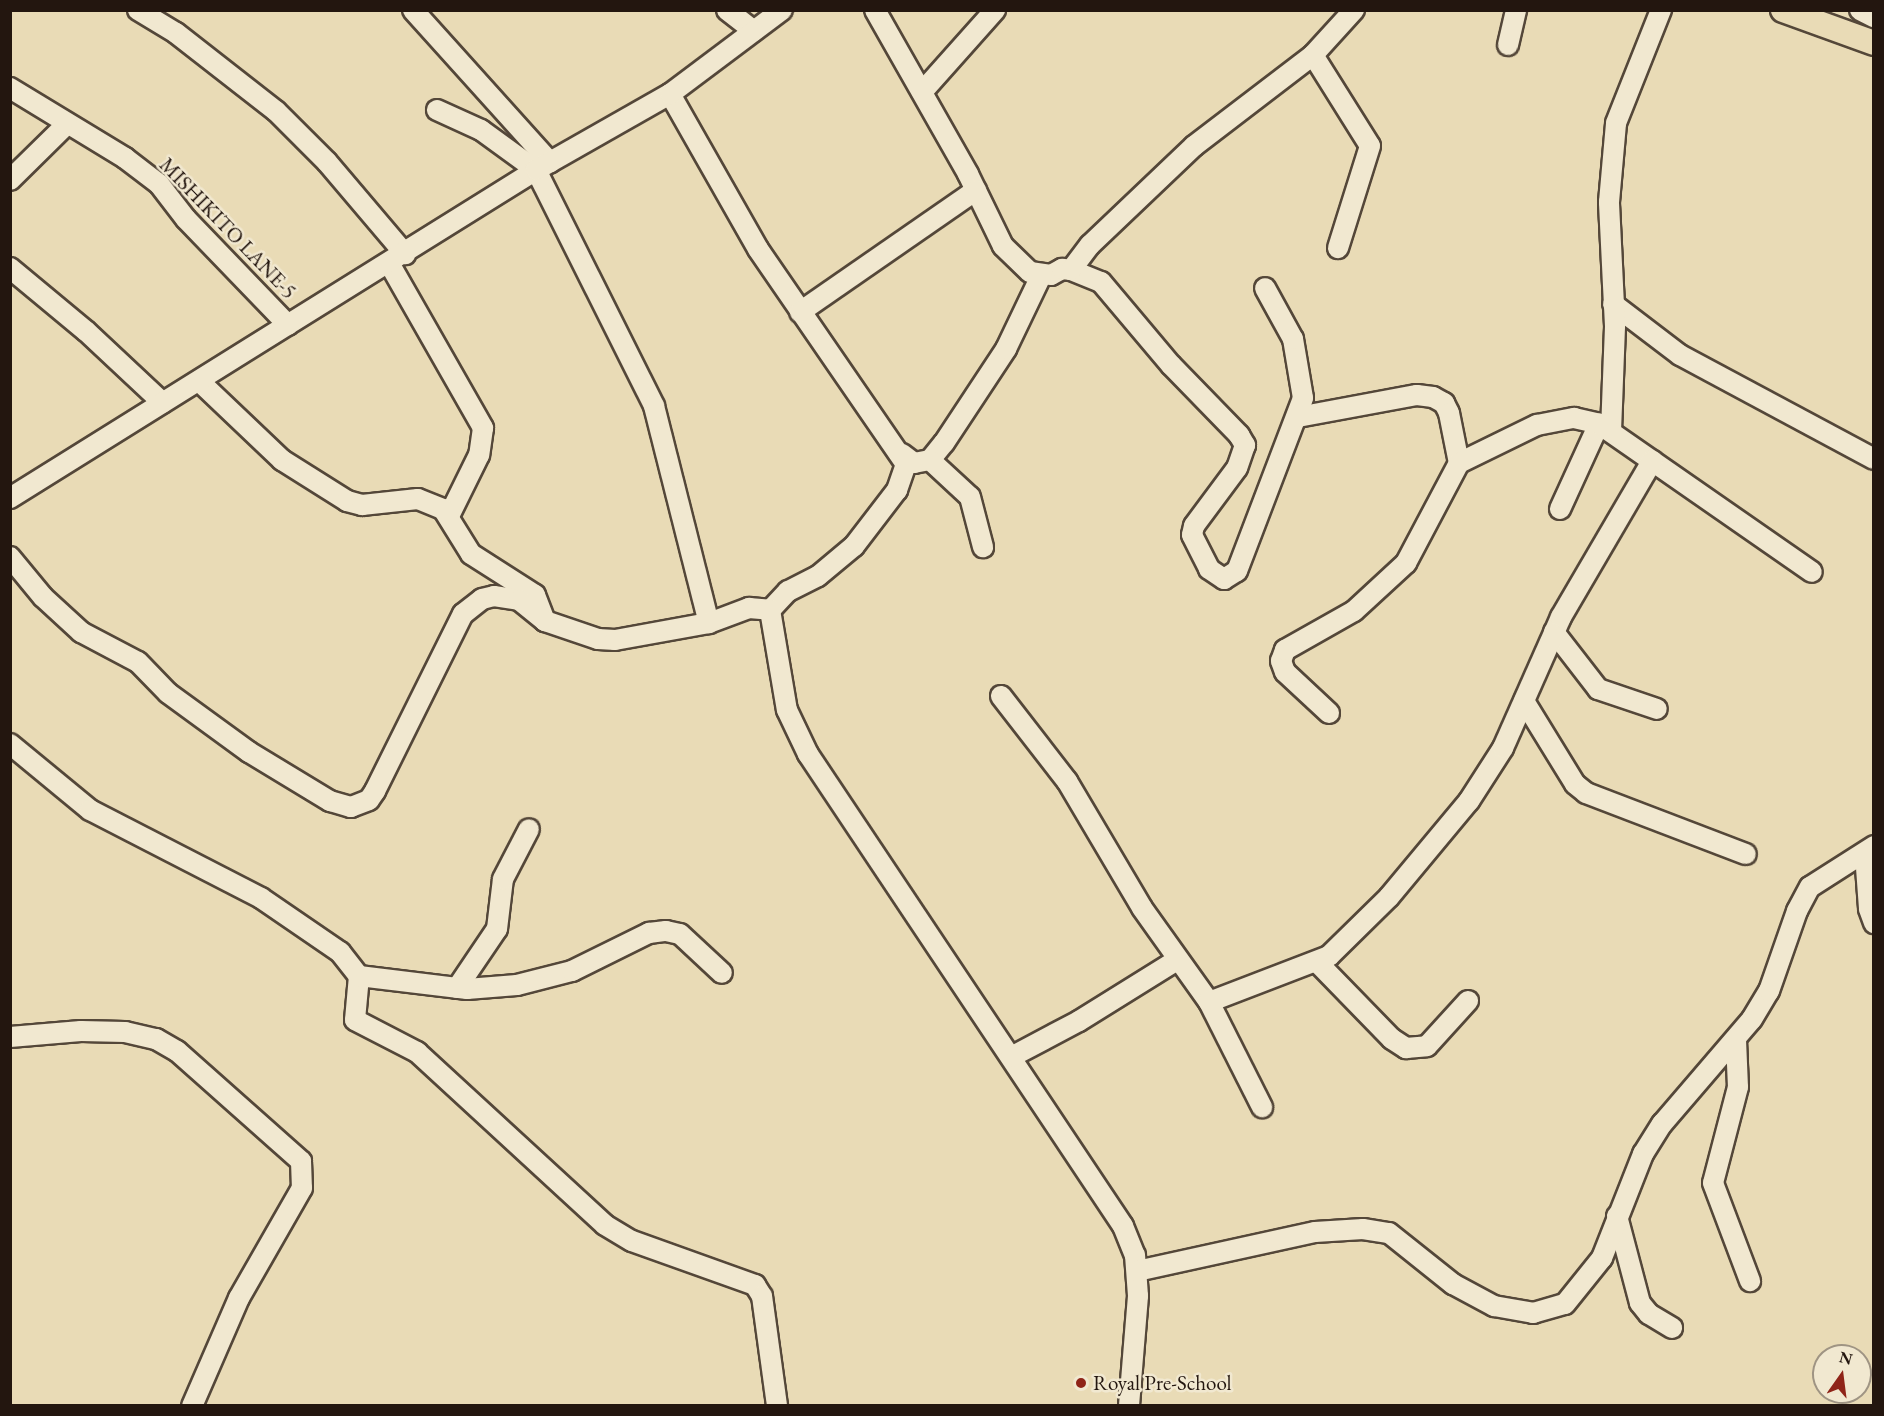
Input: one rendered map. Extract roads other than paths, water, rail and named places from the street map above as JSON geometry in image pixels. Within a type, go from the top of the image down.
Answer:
[{"type":"main road","points":[[1782,10],[1874,43]]},
{"type":"street","points":[[138,10],[176,33],[276,111],[327,162],[397,259],[483,428],[479,455],[449,516]]},
{"type":"street","points":[[413,10],[543,166],[654,406],[709,623]]},
{"type":"street","points":[[727,10],[754,31]]},
{"type":"street","points":[[10,498],[543,166],[670,94],[782,10]]},
{"type":"street","points":[[875,10],[976,190],[1003,246],[1030,272],[1042,274],[1071,270],[1101,282],[1171,365],[1245,445],[1237,468],[1194,526],[1192,535],[1209,568],[1224,579],[1237,571],[1298,417],[1304,387],[1293,339],[1265,288]]},
{"type":"street","points":[[922,92],[996,10]]},
{"type":"street","points":[[1071,270],[1090,245],[1194,146],[1313,55],[1354,10]]},
{"type":"street","points":[[1508,45],[1516,10]]},
{"type":"street","points":[[1560,509],[1605,427],[1614,304],[1609,202],[1616,123],[1661,10]]},
{"type":"street","points":[[1860,10],[1874,17]]},
{"type":"street","points":[[1313,55],[1367,135],[1370,146],[1338,248]]},
{"type":"street","name":"MISHIKITO LANE-5","points":[[10,88],[159,184],[186,219],[288,325]]},
{"type":"street","points":[[670,94],[758,249],[800,312],[902,454],[906,464],[901,484],[854,546],[818,576],[788,591],[770,610]]},
{"type":"street","points":[[437,110],[481,130],[543,166]]},
{"type":"street","points":[[10,180],[67,124]]},
{"type":"street","points":[[800,312],[976,190]]},
{"type":"street","points":[[10,268],[86,330],[163,403]]},
{"type":"street","points":[[902,454],[914,463],[930,459],[1006,348],[1042,274]]},
{"type":"street","points":[[1614,304],[1680,355],[1874,459]]},
{"type":"street","points":[[199,381],[282,460],[347,501],[362,505],[418,499],[434,504],[449,516],[471,554],[536,595],[545,621]]},
{"type":"street","points":[[1298,417],[1417,395],[1433,397],[1444,403],[1449,413],[1459,463]]},
{"type":"street","points":[[1329,713],[1285,672],[1281,661],[1285,650],[1354,611],[1406,563],[1459,463],[1537,425],[1574,418],[1605,427],[1812,572]]},
{"type":"street","points":[[930,459],[966,489],[983,547]]},
{"type":"street","points":[[1209,1002],[1310,966],[1344,944],[1389,897],[1469,801],[1495,764],[1554,632],[1652,461]]},
{"type":"street","points":[[10,556],[43,597],[81,632],[138,662],[168,693],[249,752],[330,801],[351,807],[369,800],[383,779],[470,605],[495,596],[519,600],[545,621],[598,639],[615,640],[709,623],[749,608],[770,610]]},
{"type":"street","points":[[770,610],[787,710],[808,754],[1123,1226],[1137,1271],[1129,1406]]},
{"type":"street","points":[[1554,632],[1598,689],[1657,709]]},
{"type":"street","points":[[1001,696],[1067,781],[1177,960],[1209,1002],[1262,1107]]},
{"type":"street","points":[[1524,700],[1575,784],[1586,793],[1746,854]]},
{"type":"street","points":[[10,744],[90,810],[261,898],[340,952],[359,976],[355,1020],[417,1052],[605,1225],[632,1241],[755,1284],[762,1296],[777,1406]]},
{"type":"street","points":[[457,988],[497,929],[503,879],[529,829]]},
{"type":"street","points":[[1137,1271],[1316,1232],[1363,1229],[1389,1233],[1404,1242],[1453,1284],[1494,1306],[1533,1313],[1565,1304],[1602,1258],[1643,1154],[1662,1124],[1736,1040],[1769,991],[1797,910],[1810,887],[1869,850]]},
{"type":"street","points":[[1869,850],[1869,909],[1874,923]]},
{"type":"street","points":[[359,976],[457,988],[517,985],[564,973],[603,959],[649,933],[666,931],[680,934],[722,973]]},
{"type":"street","points":[[1011,1057],[1079,1021],[1177,960]]},
{"type":"street","points":[[1310,966],[1392,1039],[1406,1048],[1427,1046],[1468,1001]]},
{"type":"street","points":[[10,1037],[81,1030],[125,1032],[156,1039],[177,1051],[301,1161],[304,1171],[302,1188],[239,1298],[192,1406]]},
{"type":"street","points":[[1736,1040],[1738,1087],[1713,1183],[1750,1281]]},
{"type":"street","points":[[1617,1216],[1640,1303],[1649,1314],[1672,1328]]},
{"type":"place","name":"Royal Pre-School","points":[[1081,1383]]}]
